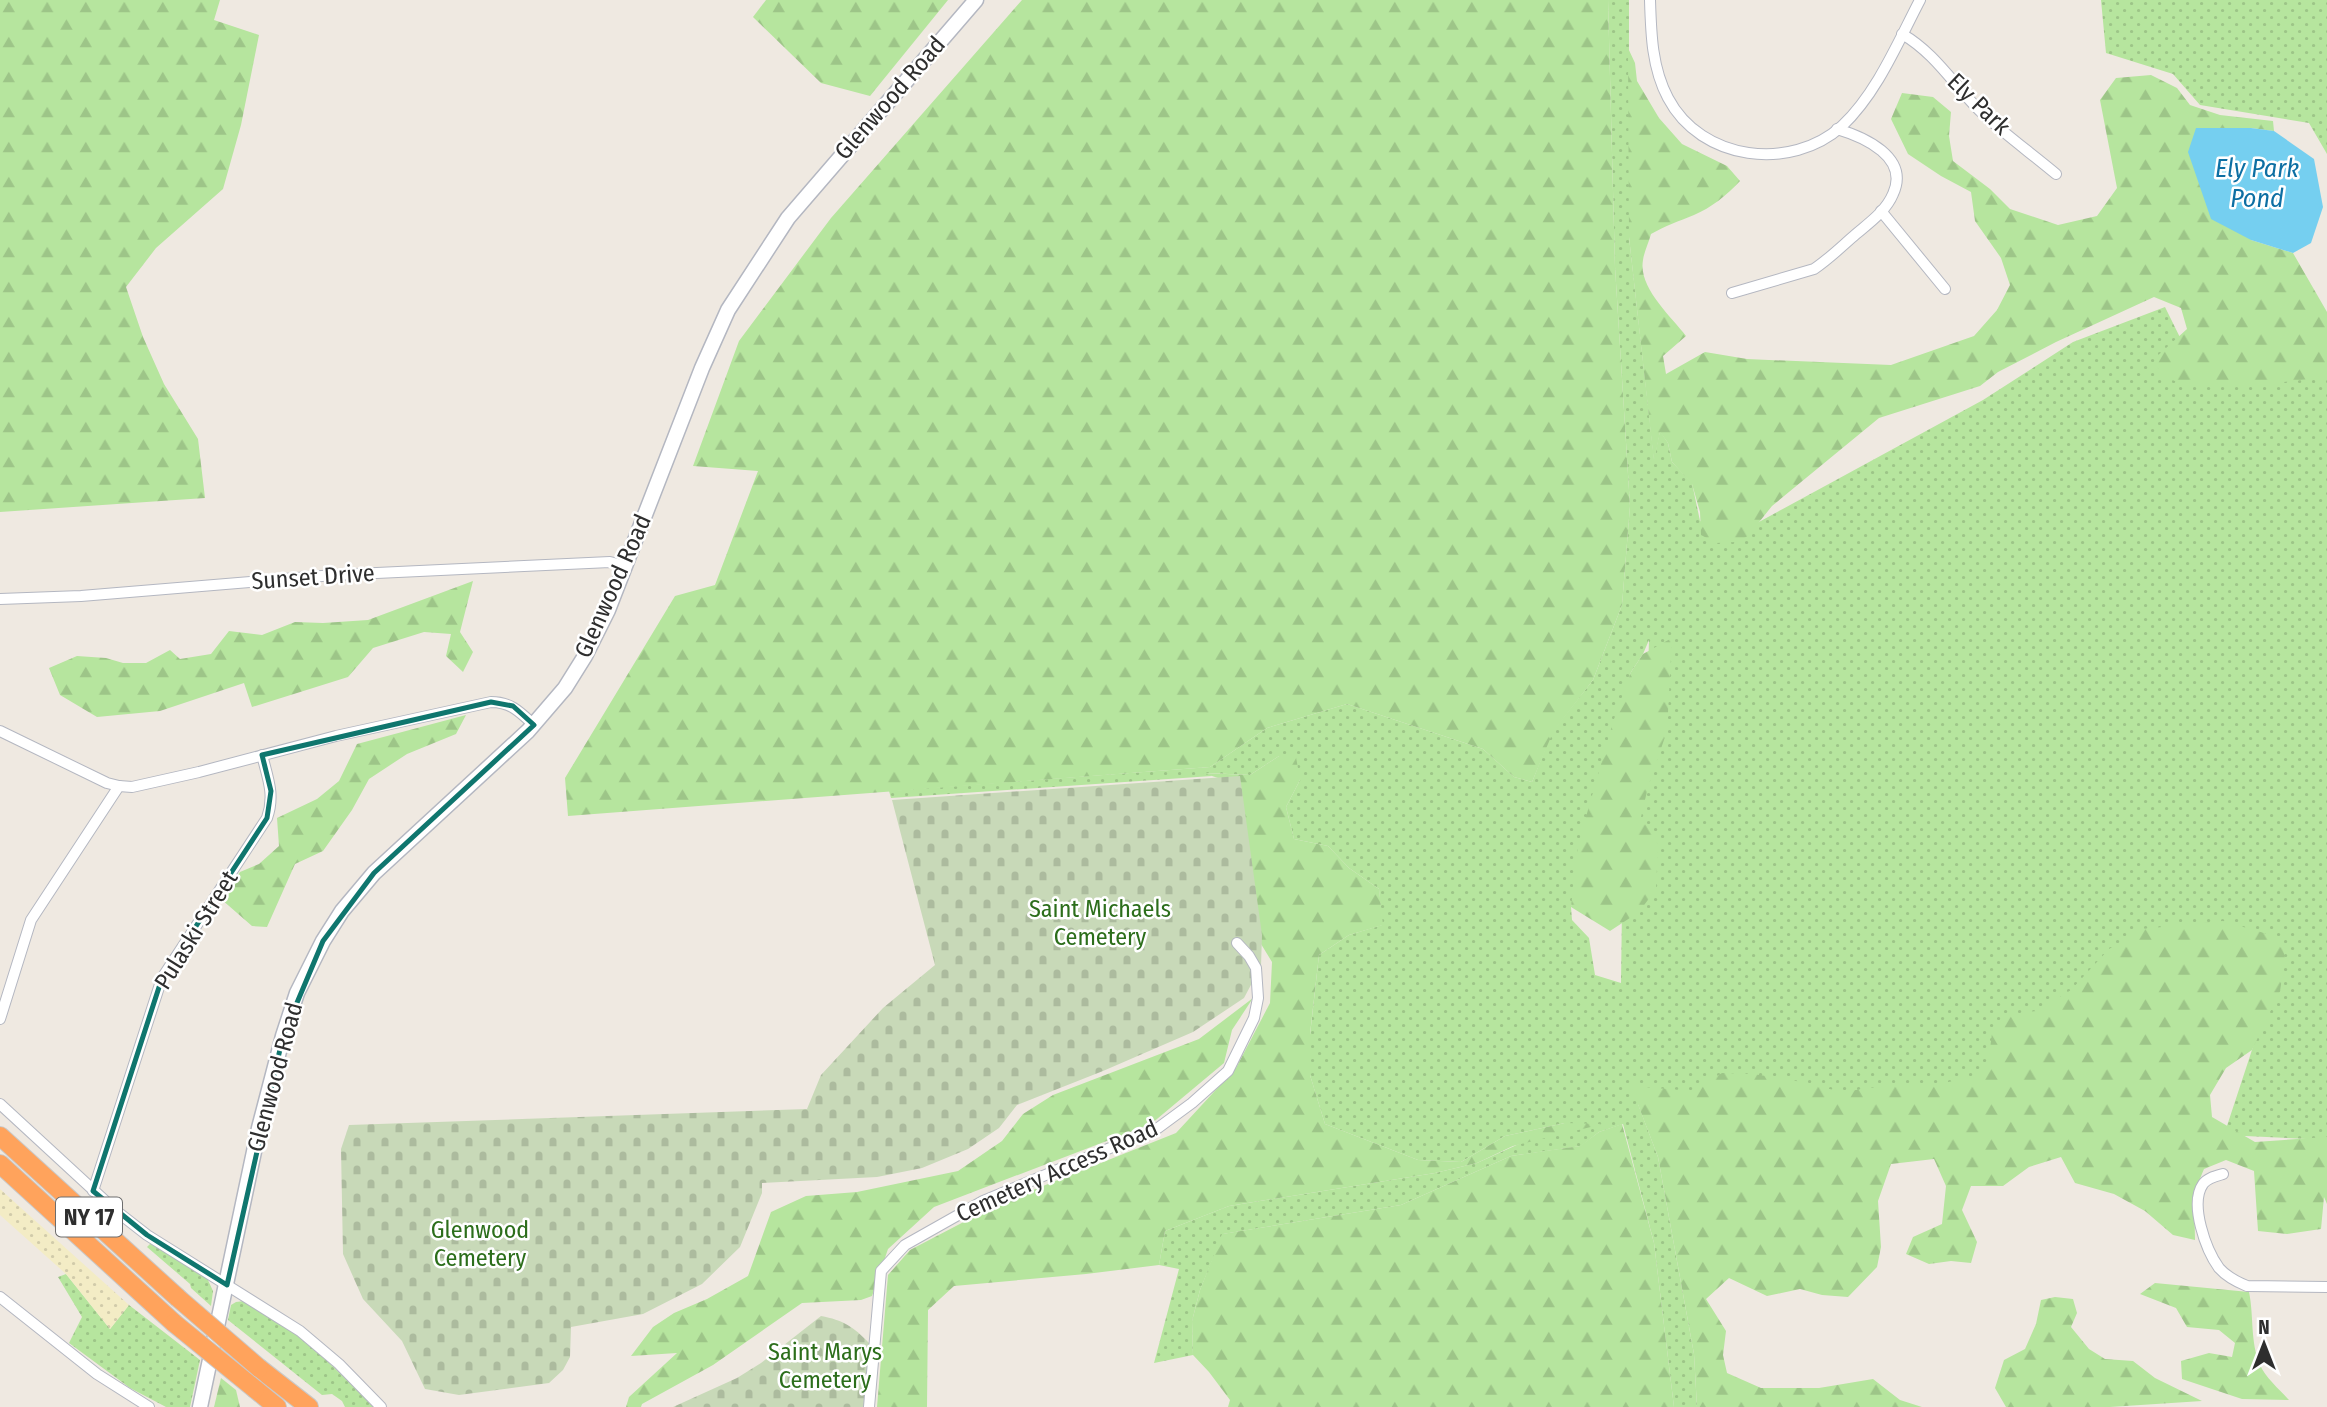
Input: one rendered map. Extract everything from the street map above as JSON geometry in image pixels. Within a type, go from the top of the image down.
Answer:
[{"type":"highway","name":"NY 17","points":[[0,1136],[178,1298],[309,1407]]},
{"type":"highway","name":"NY 17","points":[[0,1164],[174,1323],[277,1407]]},
{"type":"street","name":"Glenwood Road","points":[[200,1407],[259,1128],[283,1036],[297,993],[323,941],[342,911],[374,873],[534,725],[565,688],[608,610],[702,368],[728,310],[788,218],[976,0]]},
{"type":"street","points":[[1650,0],[1651,43],[1659,80],[1675,110],[1694,130],[1717,144],[1744,153],[1778,155],[1825,139],[1864,101],[1920,0]]},
{"type":"street","name":"Ely Park","points":[[1902,34],[1920,45],[1979,110],[2056,174]]},
{"type":"street","points":[[1732,293],[1814,269],[1881,211],[1894,193],[1896,175],[1889,158],[1875,144],[1837,129]]},
{"type":"street","points":[[1881,211],[1945,289]]},
{"type":"street","name":"Sunset Drive","points":[[0,599],[82,596],[334,575],[610,562],[625,566]]},
{"type":"street","points":[[0,731],[107,783],[132,787],[336,736],[491,702],[503,702],[513,706],[534,725]]},
{"type":"street","name":"Pulaski Street","points":[[93,1191],[162,978],[267,818],[272,804],[271,791],[262,755]]},
{"type":"street","points":[[0,1019],[31,920],[119,786]]},
{"type":"street","name":"Cemetery Access Road","points":[[869,1407],[881,1271],[905,1245],[982,1201],[1158,1128],[1228,1071],[1254,1018],[1258,998],[1256,968],[1250,956],[1237,943]]},
{"type":"street","points":[[0,1104],[93,1191],[148,1235],[300,1331],[339,1364],[381,1407]]},
{"type":"street","points":[[2222,1174],[2203,1184],[2197,1203],[2198,1219],[2219,1268],[2234,1281],[2247,1286],[2327,1287]]},
{"type":"street","points":[[2,1302],[97,1374],[149,1407]]},
{"type":"highlighted area","points":[[491,702],[513,706],[534,725],[374,873],[323,941],[283,1036],[227,1285],[147,1235],[93,1191],[162,978],[267,818],[271,791],[262,755]]},
{"type":"green space","points":[[0,0],[220,0],[214,20],[259,35],[241,125],[223,189],[156,248],[126,287],[143,337],[164,384],[198,439],[205,498],[0,512]]},
{"type":"green space","points":[[766,0],[948,0],[870,96],[821,83],[753,17]]},
{"type":"green space","points":[[1022,0],[1608,0],[1615,267],[1630,506],[1622,605],[1593,680],[1553,732],[1532,782],[1514,777],[1483,749],[1347,704],[1267,728],[1210,767],[568,816],[565,778],[675,596],[715,585],[758,471],[693,466],[739,341],[831,218]]},
{"type":"green space","points":[[1608,0],[1629,0],[1629,237],[1654,459],[1660,431],[1668,443],[1672,462],[1692,483],[1700,521],[1735,535],[1983,400],[2073,342],[2165,307],[2201,380],[2327,358],[2327,1140],[2224,1135],[2274,983],[1998,1082],[1902,1104],[1638,1104],[1658,1157],[1694,1354],[1697,1407],[1674,1407],[1654,1243],[1623,1124],[1599,1132],[1581,1146],[1511,1156],[1401,1205],[1223,1234],[1200,1290],[1192,1321],[1193,1355],[1154,1363],[1179,1269],[1159,1265],[1165,1231],[1229,1206],[1435,1173],[1477,1163],[1565,1123],[1505,1136],[1461,1162],[1418,1160],[1325,1124],[1310,1075],[1310,1035],[1319,955],[1349,935],[1382,925],[1379,889],[1349,868],[1328,846],[1294,839],[1286,807],[1300,780],[1279,756],[1250,775],[1207,773],[1212,776],[891,798],[889,791],[1210,767],[1267,728],[1347,704],[1483,749],[1514,777],[1532,782],[1552,732],[1593,680],[1622,605],[1630,506],[1615,267]],"holes":[[[1649,640],[1646,732],[1622,907],[1621,983],[1595,975],[1589,938],[1572,920],[1571,907],[1631,672]]]},
{"type":"green space","points":[[2101,0],[2327,0],[2327,154],[2309,123],[2200,105],[2173,74],[2106,53]]},
{"type":"green space","points":[[1628,48],[1635,63],[1637,81],[1659,118],[1682,144],[1727,166],[1740,181],[1707,209],[1651,234],[1643,260],[1646,281],[1657,301],[1686,336],[1663,356],[1666,374],[1705,352],[1747,359],[1891,365],[1974,336],[1997,310],[2010,285],[2001,258],[1975,221],[1971,192],[1908,154],[1891,119],[1902,93],[1933,97],[1951,112],[1949,136],[1953,161],[1990,189],[2010,209],[2058,225],[2097,216],[2117,188],[2100,100],[2116,78],[2151,75],[2177,88],[2190,105],[2220,115],[2273,121],[2274,131],[2251,128],[2196,128],[2251,240],[2293,253],[2327,312],[2327,377],[2275,383],[2180,383],[2160,375],[2155,358],[2187,329],[2181,308],[2154,297],[2056,342],[1998,372],[1980,386],[1879,418],[1772,506],[1748,536],[1736,542],[1716,543],[1701,535],[1700,512],[1692,484],[1672,462],[1668,443],[1660,432],[1654,462],[1629,237]]},
{"type":"green space","points":[[473,581],[460,632],[473,652],[463,672],[446,656],[451,634],[424,632],[373,648],[348,677],[252,707],[244,683],[160,711],[97,717],[60,695],[49,668],[77,656],[106,658],[123,663],[146,663],[170,650],[180,659],[211,654],[229,631],[262,635],[295,622],[368,620]]},
{"type":"green space","points":[[1672,638],[1667,731],[1641,817],[1658,844],[1656,889],[1639,912],[1610,931],[1571,907],[1578,845],[1613,722],[1631,672],[1643,654]]},
{"type":"green space","points":[[466,715],[456,734],[407,754],[369,779],[352,810],[323,851],[295,864],[267,927],[252,926],[221,899],[240,872],[259,864],[279,846],[277,818],[317,799],[339,781],[357,744]]},
{"type":"green space","points":[[1279,756],[1296,757],[1300,780],[1286,807],[1294,839],[1328,846],[1349,868],[1379,889],[1383,925],[1349,935],[1319,955],[1310,1034],[1310,1075],[1325,1124],[1418,1160],[1461,1162],[1505,1136],[1565,1123],[1603,1124],[1513,1146],[1477,1163],[1435,1173],[1229,1206],[1165,1231],[1159,1265],[954,1286],[928,1310],[927,1407],[877,1407],[888,1275],[910,1250],[1000,1203],[1176,1133],[1236,1068],[1270,1003],[1272,962],[1250,926],[1224,780],[1203,773],[1250,775]]},
{"type":"green space","points":[[1240,776],[1262,935],[1261,966],[1244,998],[1193,1032],[1017,1105],[999,1128],[968,1149],[922,1168],[877,1177],[762,1183],[762,1193],[740,1247],[702,1284],[643,1314],[571,1327],[570,1357],[563,1370],[549,1383],[459,1395],[425,1389],[402,1341],[363,1299],[343,1254],[341,1149],[349,1125],[807,1109],[821,1075],[883,1008],[935,965],[892,800]]},
{"type":"green space","points":[[2223,921],[2281,938],[2285,959],[2280,991],[2252,1050],[2226,1068],[2210,1095],[2212,1117],[2255,1142],[2327,1137],[2327,1204],[2324,1197],[2321,1229],[2287,1234],[2258,1231],[2254,1171],[2226,1160],[2204,1169],[2194,1193],[2195,1240],[2173,1235],[2145,1211],[2114,1194],[2075,1183],[2061,1157],[2029,1167],[2003,1186],[1971,1186],[1962,1210],[1977,1242],[1971,1263],[1951,1261],[1929,1264],[1906,1254],[1913,1237],[1942,1224],[1946,1186],[1934,1159],[1891,1164],[1878,1201],[1881,1247],[1877,1267],[1848,1297],[1822,1295],[1800,1289],[1767,1296],[1729,1278],[1706,1299],[1726,1331],[1723,1355],[1727,1373],[1761,1388],[1819,1388],[1873,1379],[1900,1400],[1922,1407],[1697,1407],[1694,1354],[1658,1157],[1631,1086],[1692,1091],[1722,1073],[1792,1080],[1842,1092],[1898,1084],[1931,1085],[1977,1077],[1988,1066],[1992,1033],[2003,1015],[2037,1011],[2071,990],[2109,949],[2142,929]]},
{"type":"green space","points":[[1253,998],[1232,1030],[1224,1063],[1151,1124],[934,1207],[888,1249],[872,1296],[861,1300],[802,1303],[713,1365],[641,1407],[626,1407],[629,1397],[677,1353],[631,1356],[653,1327],[674,1313],[707,1299],[748,1276],[771,1212],[806,1196],[857,1192],[958,1171],[1002,1141],[1023,1114],[1053,1095],[1199,1039]]},
{"type":"green space","points":[[1622,1124],[1654,1243],[1674,1407],[1228,1407],[1230,1400],[1193,1355],[1192,1321],[1200,1290],[1222,1234],[1401,1205],[1511,1156],[1580,1146],[1599,1132]]},
{"type":"green space","points":[[151,1243],[207,1278],[213,1291],[211,1306],[147,1247]]},
{"type":"green space","points":[[66,1274],[110,1329],[129,1305],[200,1360],[190,1407],[166,1407],[130,1388],[69,1343],[82,1317],[58,1277]]},
{"type":"green space","points":[[2155,1283],[2249,1292],[2255,1347],[2260,1365],[2289,1400],[2242,1399],[2182,1379],[2181,1361],[2209,1353],[2232,1357],[2235,1343],[2219,1330],[2187,1327],[2176,1308],[2140,1294]]},
{"type":"green space","points":[[2055,1297],[2073,1299],[2077,1313],[2071,1327],[2089,1349],[2105,1359],[2133,1361],[2155,1378],[2202,1401],[2110,1407],[2006,1407],[1995,1388],[2004,1360],[2025,1349],[2036,1324],[2041,1300]]},
{"type":"green space","points":[[244,1301],[306,1340],[374,1407],[345,1407],[342,1401],[332,1394],[322,1395],[228,1320],[231,1305]]},
{"type":"green space","name":"Saint Marys Cemetery","points":[[821,1316],[848,1325],[869,1343],[866,1407],[673,1407],[737,1378],[761,1363]]},
{"type":"green space","points":[[221,1378],[236,1390],[240,1407],[214,1407]]},
{"type":"sand","points":[[0,1189],[129,1305],[110,1329],[66,1274],[0,1215]]},
{"type":"water","name":"Ely Park Pond","points":[[2196,128],[2251,128],[2274,131],[2314,159],[2323,207],[2311,243],[2293,253],[2251,240],[2211,219],[2188,152]]},
{"type":"park label","name":"Saint Michaels Cemetery","points":[[1100,923]]},
{"type":"park label","name":"Glenwood Cemetery","points":[[480,1244]]}]
